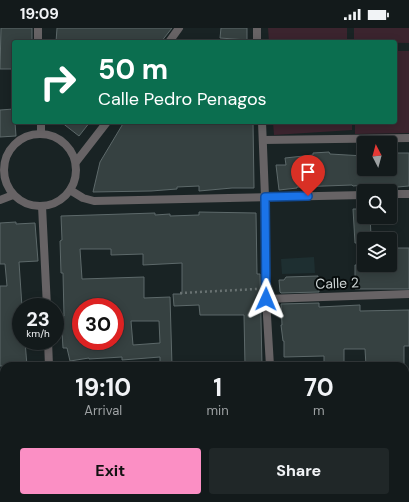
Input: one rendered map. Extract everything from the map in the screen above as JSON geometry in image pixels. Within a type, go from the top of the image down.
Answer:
[{"type":"street","points":[[38,28],[38,40]]},
{"type":"street","points":[[171,40],[180,28]]},
{"type":"street","points":[[257,28],[257,40]]},
{"type":"street","points":[[41,124],[41,133]]},
{"type":"street","points":[[76,162],[105,124]]},
{"type":"street","points":[[262,124],[265,197],[266,299],[270,362]]},
{"type":"street","points":[[41,133],[53,136],[64,142],[72,151],[76,162],[76,174],[73,185],[67,195],[58,202],[47,206],[34,206],[23,202],[13,195],[6,184],[3,172],[4,160],[10,149],[18,140],[29,135],[41,133]]},
{"type":"street","points":[[263,140],[409,138]]},
{"type":"street","points":[[70,190],[83,198],[94,201],[357,195]]},
{"type":"street","points":[[397,194],[409,194]]},
{"type":"street","points":[[0,200],[13,195]]},
{"type":"street","points":[[42,206],[47,298]]},
{"type":"street","name":"Calle 2","points":[[266,299],[409,294]]},
{"type":"street","points":[[48,350],[49,362]]},
{"type":"path","points":[[180,293],[266,288]]},
{"type":"shaded area","points":[[268,28],[347,28],[347,40],[269,40]]},
{"type":"shaded area","points":[[354,28],[409,28],[409,43],[397,43],[397,40],[354,40]]},
{"type":"shaded area","points":[[397,51],[409,51],[409,133],[355,134],[355,124],[397,124]]},
{"type":"shaded area","points":[[273,124],[352,124],[352,130],[274,135]]},
{"type":"shaded area","points":[[314,257],[315,273],[282,274],[281,259]]},
{"type":"building","points":[[1,28],[32,28],[32,40],[12,40],[12,69],[0,69]]},
{"type":"building","points":[[57,28],[172,28],[163,40],[56,40]]},
{"type":"building","points":[[221,28],[247,28],[247,40],[220,38]]},
{"type":"building","points":[[12,109],[12,124],[15,124],[16,136],[0,137],[0,110]]},
{"type":"building","points":[[64,124],[88,124],[79,136]]},
{"type":"building","points":[[123,124],[253,124],[254,188],[199,191],[199,186],[177,187],[177,189],[151,191],[93,192],[100,162]]},
{"type":"building","points":[[329,152],[330,154],[357,156],[357,176],[397,176],[397,153],[409,153],[409,186],[397,187],[397,184],[357,184],[357,186],[353,186],[297,187],[279,190],[276,165],[286,165],[285,158],[313,155],[313,153]]},
{"type":"building","points":[[353,209],[357,209],[357,224],[370,224],[371,232],[357,232],[357,243],[355,243]]},
{"type":"building","points":[[199,212],[256,213],[257,274],[260,274],[262,362],[245,362],[244,315],[200,315],[199,305],[174,306],[173,294],[182,294],[182,263],[143,265],[143,254],[111,255],[111,249],[80,249],[82,279],[144,277],[144,298],[170,297],[172,362],[160,362],[160,357],[122,360],[122,357],[89,358],[70,361],[67,348],[64,348],[64,298],[63,273],[61,273],[60,241],[62,240],[61,216],[155,213],[155,215],[170,214],[170,216],[199,215]],"holes":[[[131,321],[159,321],[160,343],[133,345]]]},
{"type":"building","points":[[0,223],[35,223],[38,261],[19,262],[21,298],[12,298],[12,350],[26,350],[27,362],[0,362],[0,286],[7,286],[5,264],[0,264]]},
{"type":"building","points":[[397,248],[409,248],[409,289],[355,289],[355,265],[357,265],[357,272],[397,272]]},
{"type":"building","points":[[318,276],[319,292],[280,292],[279,280],[284,280],[286,277]]},
{"type":"building","points":[[319,303],[319,307],[360,305],[360,311],[409,310],[409,346],[404,346],[404,362],[366,362],[365,349],[344,349],[344,362],[324,362],[324,356],[284,357],[281,304]]},
{"type":"route","points":[[266,299],[265,197],[308,196]]}]
